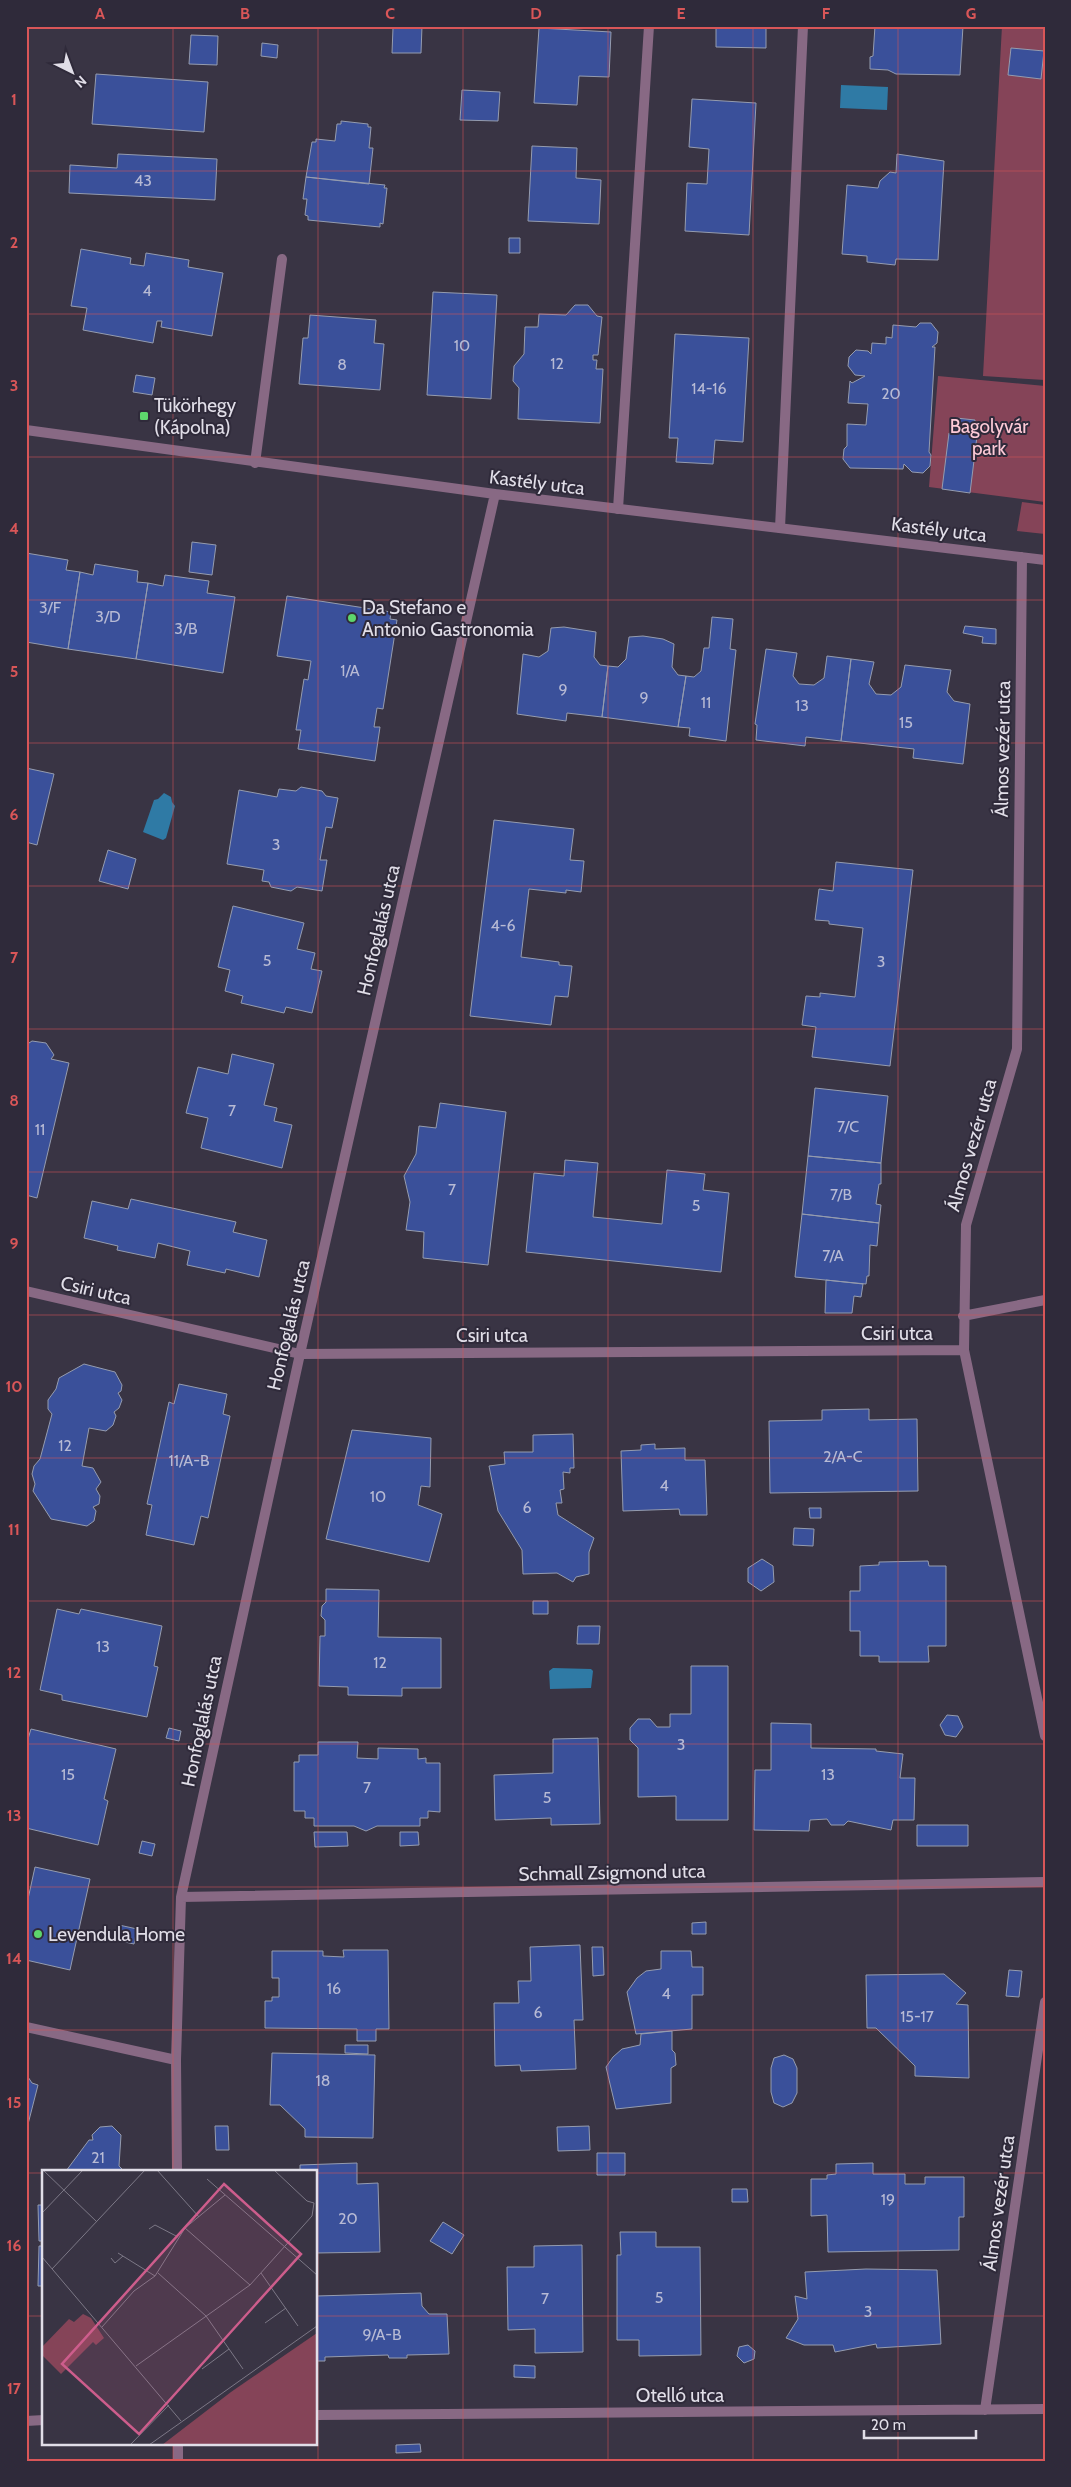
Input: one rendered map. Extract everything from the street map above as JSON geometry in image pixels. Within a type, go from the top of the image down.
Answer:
[{"type":"street","points":[[618,509],[649,26]]},
{"type":"street","points":[[780,528],[803,26]]},
{"type":"street","points":[[255,462],[282,258]]},
{"type":"street","name":"Kastély utca","points":[[26,430],[495,494],[1045,560]]},
{"type":"street","name":"Honfoglalás utca","points":[[177,2170],[176,2060],[181,1897],[300,1354],[495,494]]},
{"type":"street","name":"Álmos vezér utca","points":[[1022,557],[1017,1049],[966,1225],[963,1316],[964,1350],[1045,1736]]},
{"type":"street","name":"Csiri utca","points":[[26,1291],[300,1354],[964,1350]]},
{"type":"street","points":[[963,1316],[1045,1300]]},
{"type":"street","name":"Schmall Zsigmond utca","points":[[181,1897],[1045,1882]]},
{"type":"street","name":"Álmos vezér utca","points":[[985,2410],[1041,2064],[1045,2002]]},
{"type":"street","points":[[26,2027],[176,2060]]},
{"type":"street","name":"Otelló utca","points":[[318,2415],[1045,2409]]},
{"type":"street","points":[[26,2420],[42,2420]]},
{"type":"street","points":[[178,2444],[178,2461]]},
{"type":"green space","points":[[1002,26],[1045,26],[1045,380],[983,376]]},
{"type":"green space","name":"Bagolyvár park","points":[[938,376],[1045,386],[1045,502],[929,487]]},
{"type":"green space","points":[[1022,502],[1045,505],[1045,534],[1017,531]]},
{"type":"water","points":[[841,85],[888,87],[887,110],[840,108]]},
{"type":"water","points":[[164,793],[171,797],[175,806],[166,838],[163,840],[143,832],[154,800]]},
{"type":"water","points":[[553,1668],[591,1669],[593,1671],[591,1688],[550,1689],[549,1671]]},
{"type":"building","points":[[405,26],[422,26],[421,53],[392,53],[393,28],[405,28]]},
{"type":"building","points":[[716,26],[766,26],[766,48],[716,47]]},
{"type":"building","points":[[875,26],[963,26],[960,75],[896,74],[888,70],[870,69]]},
{"type":"building","points":[[539,28],[611,32],[609,77],[579,76],[577,105],[534,103]]},
{"type":"building","points":[[191,35],[218,36],[217,65],[189,64]]},
{"type":"building","points":[[262,43],[278,45],[277,58],[261,56]]},
{"type":"building","points":[[1011,48],[1044,51],[1041,79],[1008,75]]},
{"type":"building","points":[[96,74],[208,82],[204,132],[92,124]]},
{"type":"building","points":[[462,90],[500,92],[498,121],[460,120]]},
{"type":"building","points":[[692,99],[756,103],[749,235],[685,231],[687,183],[707,184],[709,149],[689,147]]},
{"type":"building","points":[[341,121],[368,124],[368,127],[371,127],[369,148],[373,148],[369,184],[306,177],[312,142],[316,142],[316,139],[335,141],[337,124],[341,124]]},
{"type":"building","points":[[532,146],[577,148],[576,178],[601,180],[599,224],[528,221]]},
{"type":"building","points":[[118,154],[217,159],[215,200],[69,193],[70,165],[117,168]]},
{"type":"building","points":[[897,154],[944,161],[938,260],[896,259],[895,265],[867,262],[867,256],[842,254],[847,185],[878,188],[880,181],[890,172],[896,173]]},
{"type":"building","points":[[306,177],[385,185],[384,188],[387,188],[383,224],[380,223],[380,227],[308,220],[308,216],[305,215],[307,199],[303,199]]},
{"type":"building","points":[[509,238],[520,238],[520,253],[509,253]]},
{"type":"building","points":[[81,249],[131,258],[130,264],[144,266],[146,253],[189,260],[188,267],[223,273],[212,336],[161,327],[162,321],[157,321],[153,343],[83,330],[87,308],[71,306]]},
{"type":"building","points":[[433,292],[497,295],[491,399],[427,395]]},
{"type":"building","points":[[575,305],[588,305],[597,316],[602,317],[598,355],[593,355],[593,360],[597,360],[596,369],[603,369],[600,423],[518,419],[519,388],[513,381],[514,366],[524,354],[525,327],[538,327],[539,314],[566,315]]},
{"type":"building","points":[[310,315],[376,320],[374,343],[384,344],[380,390],[299,384],[303,338],[308,338]]},
{"type":"building","points":[[920,323],[931,323],[938,332],[937,343],[932,347],[935,347],[929,452],[931,455],[930,466],[923,473],[912,472],[904,464],[903,469],[850,468],[843,459],[844,449],[847,446],[847,424],[866,425],[868,404],[848,403],[850,381],[852,383],[865,376],[855,375],[848,366],[849,357],[856,350],[868,351],[871,354],[872,343],[886,344],[886,337],[892,338],[893,325],[916,327]]},
{"type":"building","points":[[675,334],[749,338],[743,442],[715,440],[713,464],[676,462],[678,438],[669,438]]},
{"type":"building","points":[[136,375],[155,378],[152,395],[133,392]]},
{"type":"building","points":[[956,418],[975,420],[973,436],[977,436],[970,493],[942,489],[949,433],[954,433]]},
{"type":"building","points":[[192,542],[216,545],[212,575],[189,572]]},
{"type":"building","points":[[26,553],[68,560],[66,570],[80,572],[68,649],[26,642]]},
{"type":"building","points":[[95,564],[138,571],[137,582],[148,583],[136,659],[68,649],[80,572],[93,575]]},
{"type":"building","points":[[165,575],[209,581],[207,593],[235,597],[223,673],[136,659],[148,583],[163,586]]},
{"type":"building","points":[[287,596],[391,612],[390,619],[397,620],[383,709],[377,708],[374,727],[380,727],[375,761],[298,749],[301,730],[296,730],[304,679],[308,680],[311,661],[277,656]]},
{"type":"building","points":[[712,617],[733,619],[730,649],[736,650],[726,741],[689,736],[690,728],[678,727],[686,676],[694,677],[701,671],[704,648],[709,648]]},
{"type":"building","points":[[965,626],[996,629],[996,644],[982,643],[983,637],[963,633]]},
{"type":"building","points":[[564,627],[596,632],[594,657],[600,665],[608,666],[602,717],[567,713],[566,721],[517,714],[523,654],[539,657],[548,651],[551,628]]},
{"type":"building","points":[[643,636],[663,639],[674,644],[672,667],[678,675],[686,676],[678,727],[602,717],[608,666],[618,667],[626,659],[629,637]]},
{"type":"building","points":[[766,649],[797,653],[793,676],[799,684],[814,685],[824,678],[827,656],[851,659],[841,741],[806,737],[805,746],[756,740],[757,725],[755,724]]},
{"type":"building","points":[[851,659],[874,662],[869,684],[876,694],[891,695],[901,687],[905,665],[951,670],[947,692],[954,701],[970,704],[963,764],[913,758],[914,749],[841,741]]},
{"type":"building","points":[[26,768],[54,774],[37,845],[26,842]]},
{"type":"building","points":[[301,787],[322,791],[326,796],[338,798],[332,828],[326,827],[320,860],[327,860],[322,891],[297,887],[291,891],[271,887],[269,882],[262,881],[264,870],[227,864],[239,790],[277,797],[279,789],[296,791]]},
{"type":"building","points":[[494,820],[574,829],[570,860],[584,861],[581,892],[566,890],[566,893],[529,889],[521,957],[559,962],[559,965],[572,966],[568,997],[555,996],[551,1025],[470,1016]]},
{"type":"building","points":[[108,850],[136,859],[128,889],[99,881]]},
{"type":"building","points":[[836,862],[913,870],[890,1066],[812,1057],[816,1027],[802,1025],[806,996],[820,997],[820,993],[855,997],[863,928],[829,924],[829,921],[815,920],[819,889],[833,891]]},
{"type":"building","points":[[233,906],[304,923],[297,949],[315,953],[311,969],[322,971],[312,1013],[286,1007],[284,1013],[241,1003],[243,996],[225,991],[230,970],[218,967]]},
{"type":"building","points":[[32,1041],[46,1043],[54,1055],[51,1059],[69,1063],[37,1198],[26,1195],[26,1045]]},
{"type":"building","points":[[232,1054],[274,1064],[264,1105],[277,1108],[274,1121],[292,1125],[282,1168],[201,1148],[208,1118],[186,1113],[198,1067],[228,1074]]},
{"type":"building","points":[[815,1088],[888,1096],[881,1163],[808,1156]]},
{"type":"building","points":[[440,1103],[506,1112],[488,1265],[423,1258],[424,1232],[406,1230],[410,1202],[404,1176],[416,1154],[419,1126],[436,1128]]},
{"type":"building","points":[[808,1156],[881,1163],[881,1184],[879,1184],[876,1204],[881,1205],[879,1223],[802,1214]]},
{"type":"building","points":[[565,1160],[598,1163],[593,1217],[662,1224],[667,1170],[705,1174],[703,1190],[729,1193],[721,1272],[526,1252],[534,1173],[564,1176]]},
{"type":"building","points":[[131,1199],[236,1222],[233,1232],[267,1240],[259,1277],[226,1269],[225,1273],[187,1265],[190,1251],[158,1243],[155,1258],[117,1250],[118,1246],[84,1238],[92,1201],[128,1209]]},
{"type":"building","points":[[802,1214],[879,1223],[877,1246],[870,1245],[869,1276],[867,1276],[866,1284],[795,1277]]},
{"type":"building","points":[[826,1280],[863,1284],[861,1297],[854,1296],[852,1313],[825,1313]]},
{"type":"building","points":[[84,1364],[115,1372],[122,1385],[121,1391],[118,1393],[122,1400],[119,1408],[114,1412],[116,1416],[113,1425],[106,1431],[89,1428],[82,1466],[93,1468],[101,1482],[96,1489],[100,1496],[99,1504],[93,1507],[96,1511],[94,1521],[87,1526],[51,1519],[33,1491],[35,1484],[32,1474],[34,1466],[40,1459],[52,1414],[48,1409],[48,1400],[56,1389],[59,1378]]},
{"type":"building","points":[[179,1384],[227,1394],[223,1414],[230,1416],[208,1518],[201,1516],[194,1545],[146,1535],[152,1505],[147,1504],[169,1402],[174,1404]]},
{"type":"building","points":[[869,1409],[869,1420],[917,1419],[918,1491],[770,1493],[769,1421],[822,1420],[822,1410]]},
{"type":"building","points":[[352,1430],[431,1438],[430,1487],[421,1486],[418,1505],[442,1514],[429,1562],[326,1539]]},
{"type":"building","points":[[573,1434],[574,1468],[570,1468],[570,1473],[563,1472],[564,1489],[560,1490],[562,1503],[556,1503],[558,1515],[594,1538],[589,1552],[589,1574],[576,1577],[573,1582],[557,1573],[523,1574],[522,1550],[498,1511],[489,1466],[505,1464],[504,1452],[533,1452],[533,1435]]},
{"type":"building","points":[[655,1444],[655,1449],[685,1448],[685,1460],[705,1460],[707,1515],[680,1515],[679,1509],[623,1511],[621,1451],[641,1450],[641,1445]]},
{"type":"building","points":[[809,1508],[821,1508],[821,1518],[810,1518]]},
{"type":"building","points":[[794,1528],[814,1529],[813,1546],[793,1545]]},
{"type":"building","points":[[762,1559],[773,1566],[774,1582],[761,1591],[748,1582],[748,1568]]},
{"type":"building","points":[[928,1561],[929,1566],[946,1566],[946,1646],[928,1646],[929,1662],[879,1662],[879,1656],[860,1656],[860,1631],[850,1631],[850,1591],[860,1591],[860,1566],[879,1565],[879,1562]]},
{"type":"building","points":[[326,1589],[379,1590],[378,1637],[441,1638],[441,1688],[402,1688],[402,1696],[348,1695],[348,1687],[319,1686],[320,1636],[325,1636],[325,1620],[321,1616],[322,1606],[326,1602]]},
{"type":"building","points":[[533,1601],[548,1601],[548,1614],[533,1614]]},
{"type":"building","points":[[57,1609],[79,1614],[81,1609],[162,1626],[154,1666],[158,1667],[147,1717],[62,1700],[62,1695],[40,1690]]},
{"type":"building","points":[[578,1626],[600,1626],[599,1644],[577,1644]]},
{"type":"building","points":[[691,1666],[728,1666],[728,1820],[676,1820],[676,1796],[638,1797],[638,1748],[630,1740],[630,1728],[638,1719],[650,1719],[657,1727],[670,1727],[670,1714],[691,1714]]},
{"type":"building","points":[[947,1715],[958,1716],[963,1727],[956,1737],[945,1735],[940,1725]]},
{"type":"building","points":[[771,1723],[811,1724],[811,1748],[876,1749],[876,1751],[903,1754],[900,1778],[915,1778],[914,1820],[893,1820],[891,1830],[848,1821],[844,1825],[831,1825],[827,1819],[810,1820],[809,1831],[754,1830],[755,1770],[771,1770]]},
{"type":"building","points":[[169,1728],[181,1731],[179,1741],[166,1738]]},
{"type":"building","points":[[31,1729],[116,1749],[104,1799],[108,1801],[98,1845],[26,1828],[26,1739],[28,1739]]},
{"type":"building","points":[[598,1738],[600,1824],[551,1825],[551,1818],[495,1820],[494,1775],[553,1773],[553,1739]]},
{"type":"building","points":[[318,1742],[358,1742],[357,1758],[378,1759],[378,1748],[418,1749],[418,1759],[426,1758],[426,1763],[440,1763],[440,1812],[428,1811],[428,1818],[420,1818],[420,1826],[377,1826],[366,1831],[354,1826],[314,1826],[314,1818],[305,1818],[305,1811],[294,1811],[294,1762],[299,1762],[299,1755],[318,1755]]},
{"type":"building","points":[[917,1825],[968,1825],[968,1846],[917,1846]]},
{"type":"building","points":[[314,1832],[347,1832],[348,1846],[315,1847]]},
{"type":"building","points":[[400,1832],[418,1832],[419,1845],[400,1846]]},
{"type":"building","points":[[142,1841],[155,1844],[152,1856],[139,1853]]},
{"type":"building","points":[[35,1867],[90,1879],[70,1970],[26,1960],[26,1899],[28,1899]]},
{"type":"building","points":[[706,1922],[706,1934],[692,1934],[692,1923]]},
{"type":"building","points":[[119,1925],[137,1929],[134,1944],[116,1940]]},
{"type":"building","points":[[580,1945],[583,2020],[574,2020],[576,2069],[521,2071],[520,2065],[495,2066],[494,2003],[519,2003],[518,1981],[531,1981],[530,1947]]},
{"type":"building","points":[[592,1947],[603,1947],[604,1975],[593,1976]]},
{"type":"building","points":[[343,1950],[388,1950],[389,2029],[376,2029],[376,2041],[357,2041],[357,2029],[265,2028],[265,2001],[272,2001],[272,1997],[279,1997],[279,1978],[272,1978],[272,1951],[323,1951],[323,1956],[344,1957]]},
{"type":"building","points":[[661,1951],[691,1951],[692,1967],[703,1967],[703,1995],[692,1995],[692,2029],[636,2034],[627,1992],[637,1978],[646,1971],[661,1969]]},
{"type":"building","points":[[1009,1970],[1022,1971],[1019,1997],[1006,1996]]},
{"type":"building","points":[[944,1974],[966,1993],[956,2004],[968,2005],[969,2078],[915,2076],[915,2066],[876,2028],[867,2028],[866,1975]]},
{"type":"building","points":[[672,2031],[672,2050],[675,2053],[676,2065],[671,2068],[671,2103],[616,2109],[606,2067],[613,2057],[622,2049],[640,2045],[641,2034]]},
{"type":"building","points":[[345,2045],[368,2045],[368,2054],[345,2053]]},
{"type":"building","points":[[272,2053],[375,2055],[373,2138],[305,2137],[305,2129],[280,2105],[270,2105]]},
{"type":"building","points":[[784,2055],[793,2059],[797,2068],[797,2093],[792,2103],[783,2107],[774,2103],[771,2092],[771,2068],[774,2058]]},
{"type":"building","points":[[26,2074],[32,2083],[38,2085],[26,2132]]},
{"type":"building","points":[[112,2126],[121,2135],[119,2166],[123,2170],[67,2170],[89,2140],[93,2140],[92,2135],[100,2127]]},
{"type":"building","points":[[215,2126],[228,2126],[229,2150],[216,2150]]},
{"type":"building","points":[[589,2126],[590,2150],[558,2151],[557,2127]]},
{"type":"building","points":[[597,2153],[625,2153],[625,2175],[597,2175]]},
{"type":"building","points":[[357,2163],[357,2184],[378,2183],[380,2252],[318,2253],[318,2170],[300,2170],[300,2165]]},
{"type":"building","points":[[873,2163],[873,2174],[905,2174],[905,2184],[925,2184],[925,2177],[964,2177],[964,2217],[959,2217],[959,2250],[828,2252],[827,2215],[811,2216],[811,2179],[827,2179],[827,2175],[836,2174],[836,2164]]},
{"type":"building","points":[[732,2189],[747,2189],[748,2202],[732,2202]]},
{"type":"building","points":[[38,2205],[42,2205],[42,2241],[39,2241]]},
{"type":"building","points":[[443,2222],[464,2235],[452,2254],[430,2241]]},
{"type":"building","points":[[620,2232],[656,2232],[656,2247],[700,2247],[701,2355],[639,2356],[639,2340],[617,2340],[617,2255],[621,2255]]},
{"type":"building","points":[[582,2245],[583,2352],[535,2353],[535,2329],[508,2330],[507,2267],[534,2267],[534,2246]]},
{"type":"building","points":[[39,2246],[42,2246],[42,2286],[38,2286]]},
{"type":"building","points":[[866,2269],[937,2270],[941,2344],[877,2348],[876,2344],[835,2352],[833,2345],[804,2345],[786,2338],[798,2319],[795,2296],[807,2299],[805,2272]]},
{"type":"building","points":[[421,2293],[422,2306],[429,2314],[447,2314],[449,2354],[407,2355],[407,2358],[389,2358],[388,2355],[325,2357],[325,2361],[318,2361],[318,2296]]},
{"type":"building","points":[[748,2345],[755,2351],[754,2359],[744,2363],[737,2356],[739,2347]]},
{"type":"building","points":[[514,2365],[535,2366],[535,2378],[514,2377]]},
{"type":"building","points":[[420,2444],[421,2452],[396,2453],[396,2445]]},
{"type":"place","name":"Tükörhegy (Kápolna)","points":[[144,416]]},
{"type":"place","name":"Da Stefano e Antonio Gastronomia","points":[[352,618]]},
{"type":"place","name":"Levendula Home","points":[[38,1934]]}]
